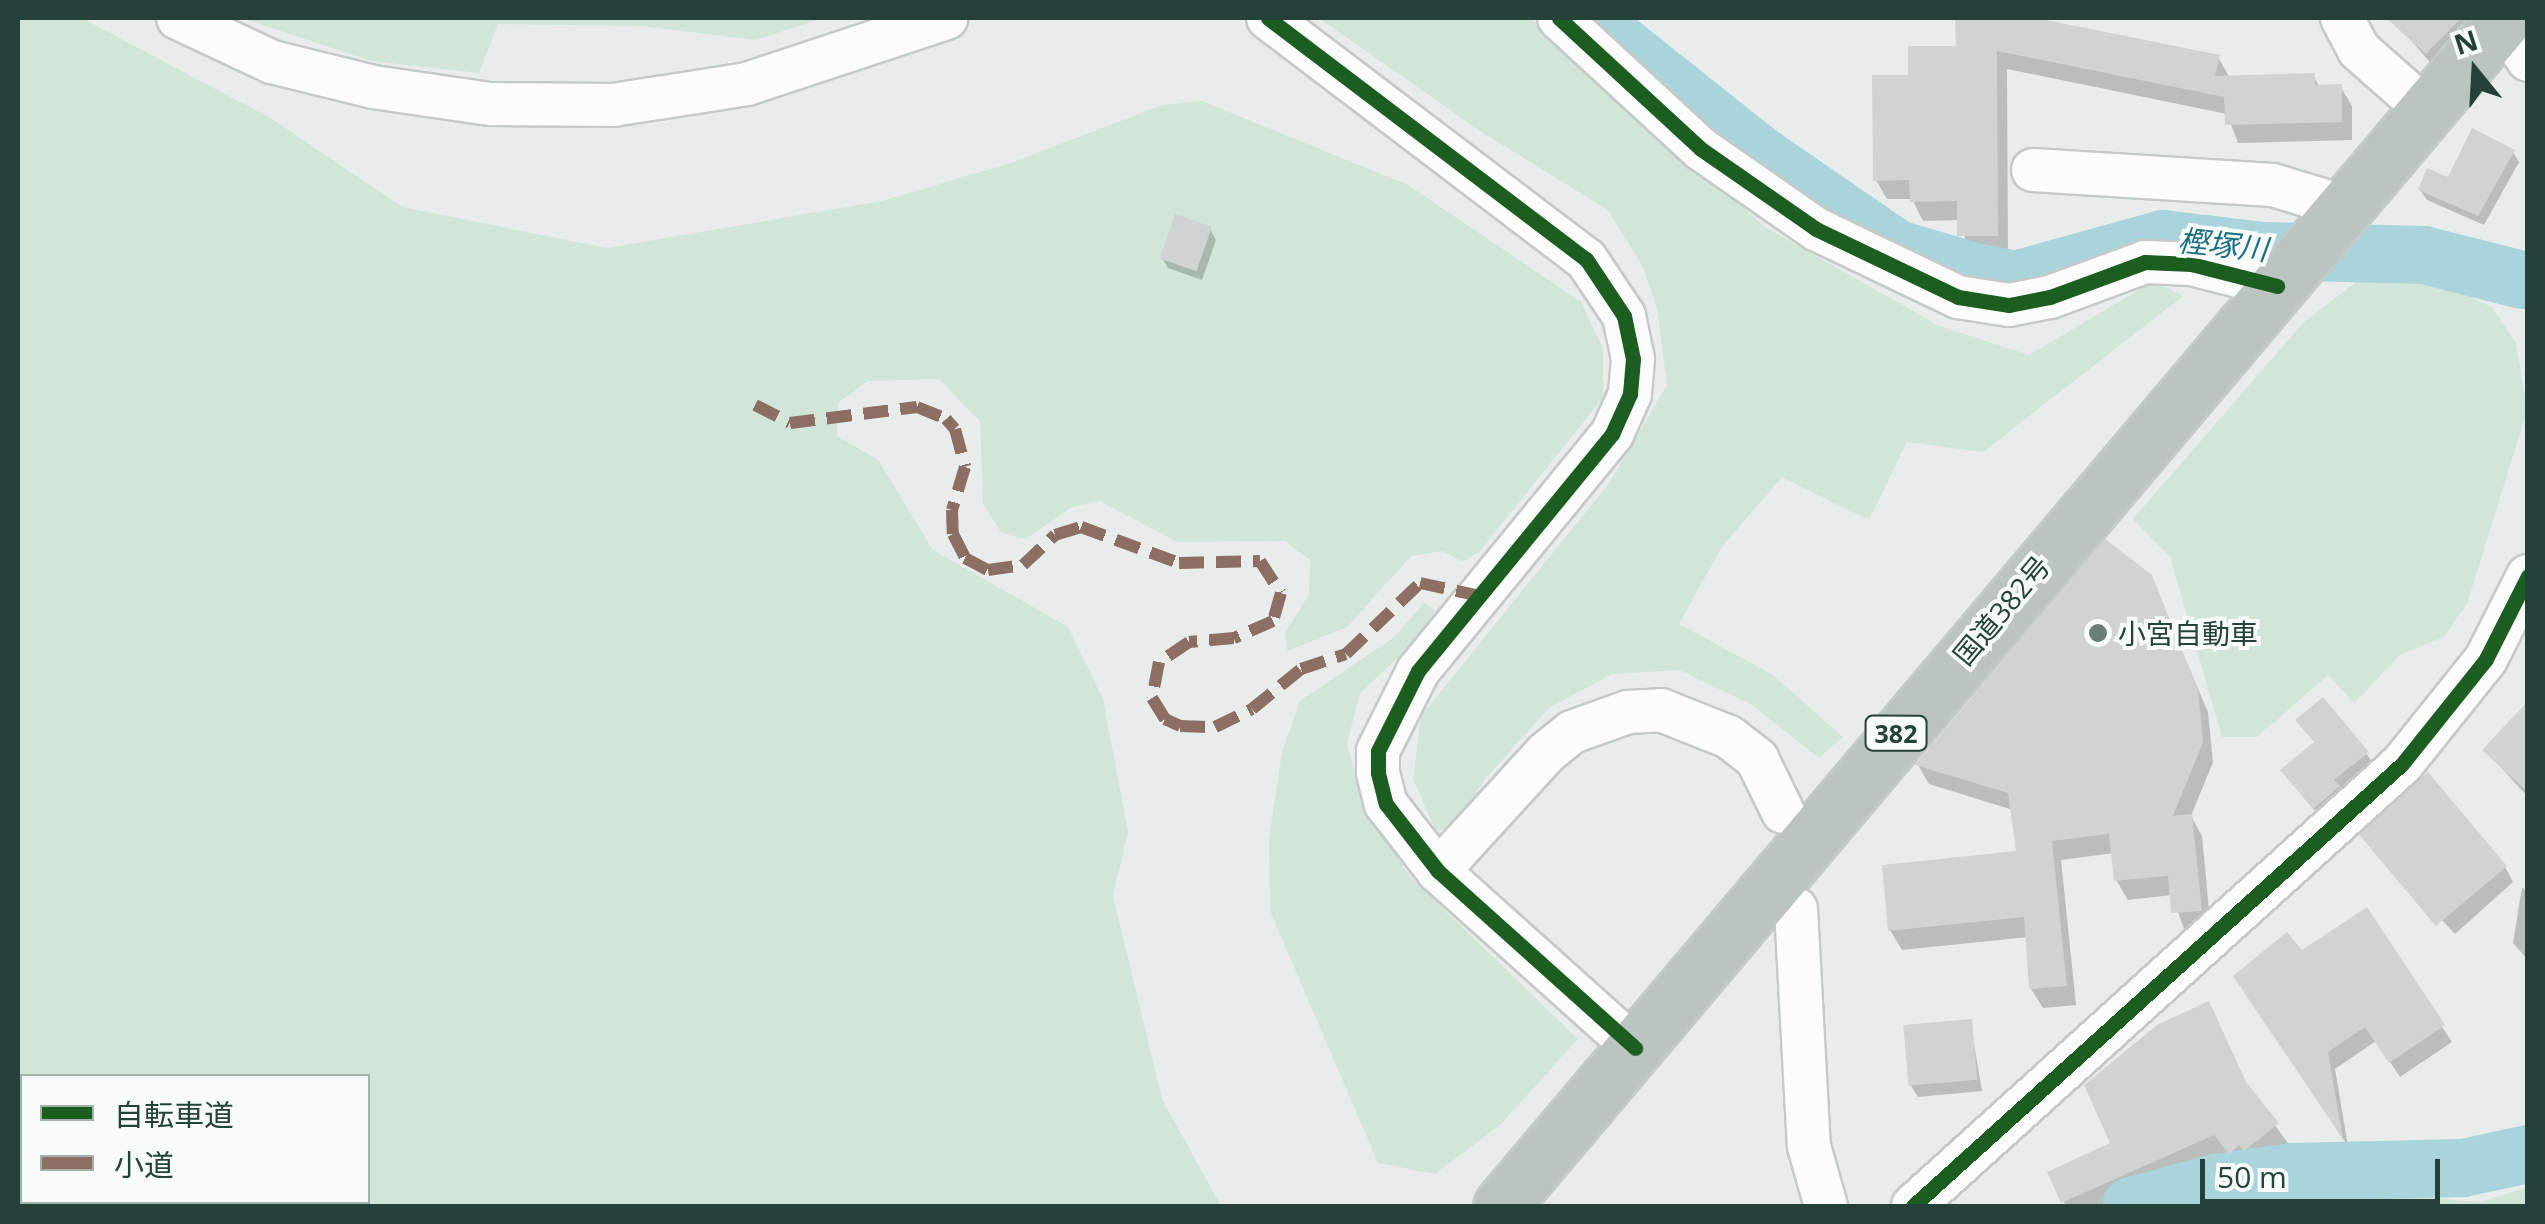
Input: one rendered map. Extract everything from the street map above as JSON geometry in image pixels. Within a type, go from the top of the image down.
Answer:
[{"type":"highway","name":"国道382号","points":[[1501,1206],[2427,110],[2511,33]]},
{"type":"street","points":[[178,18],[272,62],[373,87],[490,104],[612,105],[748,84],[946,18]]},
{"type":"street","points":[[1268,18],[1586,259],[1614,294],[1633,359],[1630,394],[1612,434],[1418,671],[1378,751],[1386,804],[1438,872],[1635,1048]]},
{"type":"street","points":[[1559,18],[1701,150],[1816,229],[1958,297],[2009,304],[2036,300],[2146,262],[2287,276]]},
{"type":"street","points":[[2342,18],[2360,50],[2427,110]]},
{"type":"street","points":[[2034,170],[2273,185],[2339,215]]},
{"type":"street","points":[[1913,1206],[2402,764],[2486,659],[2528,576]]},
{"type":"street","points":[[1438,872],[1546,752],[1572,732],[1628,712],[1660,710],[1729,736],[1758,759],[1783,812]]},
{"type":"street","points":[[1796,909],[1808,1146],[1826,1206]]},
{"type":"green space","points":[[18,18],[82,18],[272,119],[402,207],[607,248],[882,201],[1011,163],[1162,105],[1202,101],[1408,185],[1581,302],[1603,348],[1603,398],[1480,551],[1463,562],[1442,551],[1411,556],[1347,627],[1287,651],[1285,633],[1309,594],[1310,560],[1285,541],[1178,542],[1099,501],[1072,507],[1026,539],[1001,532],[983,504],[980,421],[939,379],[868,381],[838,403],[837,436],[878,460],[933,550],[1068,627],[1103,699],[1128,832],[1113,896],[1162,1099],[1221,1206],[18,1206]]},
{"type":"green space","points":[[242,18],[823,18],[756,40],[642,26],[498,24],[479,73],[371,61]]},
{"type":"green space","points":[[1319,18],[1530,18],[1765,227],[1939,326],[2029,355],[2154,281],[2183,296],[1983,452],[1907,442],[1869,520],[1782,477],[1721,548],[1679,624],[1773,675],[1843,737],[1819,758],[1751,704],[1679,670],[1612,674],[1549,708],[1486,778],[1453,827],[1436,831],[1413,779],[1421,716],[1610,482],[1667,385],[1657,308],[1643,267],[1608,210],[1480,131]]},
{"type":"green space","points":[[2420,274],[2492,307],[2516,343],[2527,411],[2467,604],[2444,637],[2401,654],[2354,703],[2328,675],[2257,737],[2222,737],[2170,557],[2133,519],[2303,323],[2360,279]]},
{"type":"green space","points":[[1424,603],[1435,610],[1426,632],[1360,693],[1347,744],[1365,808],[1410,877],[1578,1039],[1501,1124],[1435,1174],[1378,1163],[1270,911],[1269,839],[1282,752],[1300,701],[1393,638]]},
{"type":"green space","points":[[2527,1187],[2527,1206],[2207,1206],[2327,1190],[2480,1202]]},
{"type":"building","points":[[1955,18],[2036,18],[2220,55],[2215,76],[2315,73],[2315,85],[2342,84],[2342,122],[2225,125],[2224,97],[1997,51],[1998,236],[1957,236],[1957,201],[1910,202],[1909,180],[1873,181],[1872,75],[1908,75],[1908,46],[1956,46]]},
{"type":"building","points":[[2386,18],[2461,18],[2426,54]]},
{"type":"building","points":[[2472,128],[2515,150],[2478,216],[2418,190],[2427,168],[2448,177]]},
{"type":"building","points":[[1175,214],[1212,227],[1197,271],[1160,258]]},
{"type":"building","points":[[2105,539],[2152,575],[2198,690],[2203,742],[2173,816],[2192,814],[2202,911],[2171,913],[2168,876],[2114,881],[2109,834],[2052,841],[2067,986],[2029,989],[2024,917],[1888,931],[1882,865],[2016,851],[2008,793],[1915,765]]},
{"type":"building","points":[[2323,697],[2369,752],[2334,780],[2340,786],[2313,809],[2280,770],[2314,742],[2295,720]]},
{"type":"building","points":[[2528,701],[2528,792],[2482,750]]},
{"type":"building","points":[[2428,772],[2507,866],[2436,926],[2357,832]]},
{"type":"building","points":[[2367,907],[2445,1025],[2389,1063],[2365,1027],[2328,1052],[2343,1139],[2233,976],[2287,932],[2302,950]]},
{"type":"building","points":[[2209,1001],[2246,1082],[2279,1123],[2244,1151],[2239,1145],[2229,1154],[2214,1135],[2061,1203],[2047,1172],[2110,1143],[2084,1085],[2157,1025]]},
{"type":"building","points":[[1972,1019],[1977,1080],[1909,1086],[1903,1025]]},
{"type":"waterway","name":"樫塚川","points":[[1588,18],[1763,157],[1897,249],[1975,272],[2015,280],[2163,239],[2263,251],[2424,255],[2522,280]]},
{"type":"waterway","points":[[2131,1206],[2216,1183],[2291,1172],[2463,1168],[2528,1154]]},
{"type":"marked path","points":[[755,405],[790,423],[917,407],[946,419],[955,429],[965,467],[952,510],[953,534],[965,558],[988,570],[1023,565],[1055,535],[1081,527],[1179,563],[1260,561],[1281,593],[1273,621],[1234,638],[1189,642],[1159,662],[1152,698],[1165,719],[1180,726],[1215,727],[1252,709],[1301,669],[1346,654],[1420,583],[1480,596]]},
{"type":"cycle path","points":[[1268,18],[1586,259],[1624,316],[1633,359],[1630,394],[1612,434],[1418,671],[1378,751],[1378,773],[1386,804],[1438,871],[1635,1048]]},
{"type":"cycle path","points":[[1559,18],[1701,149],[1816,229],[1958,297],[2009,305],[2050,297],[2145,262],[2191,264],[2277,286]]},
{"type":"cycle path","points":[[1913,1206],[2402,764],[2486,659],[2528,576]]},
{"type":"place","name":"小宮自動車","points":[[2098,633]]}]
